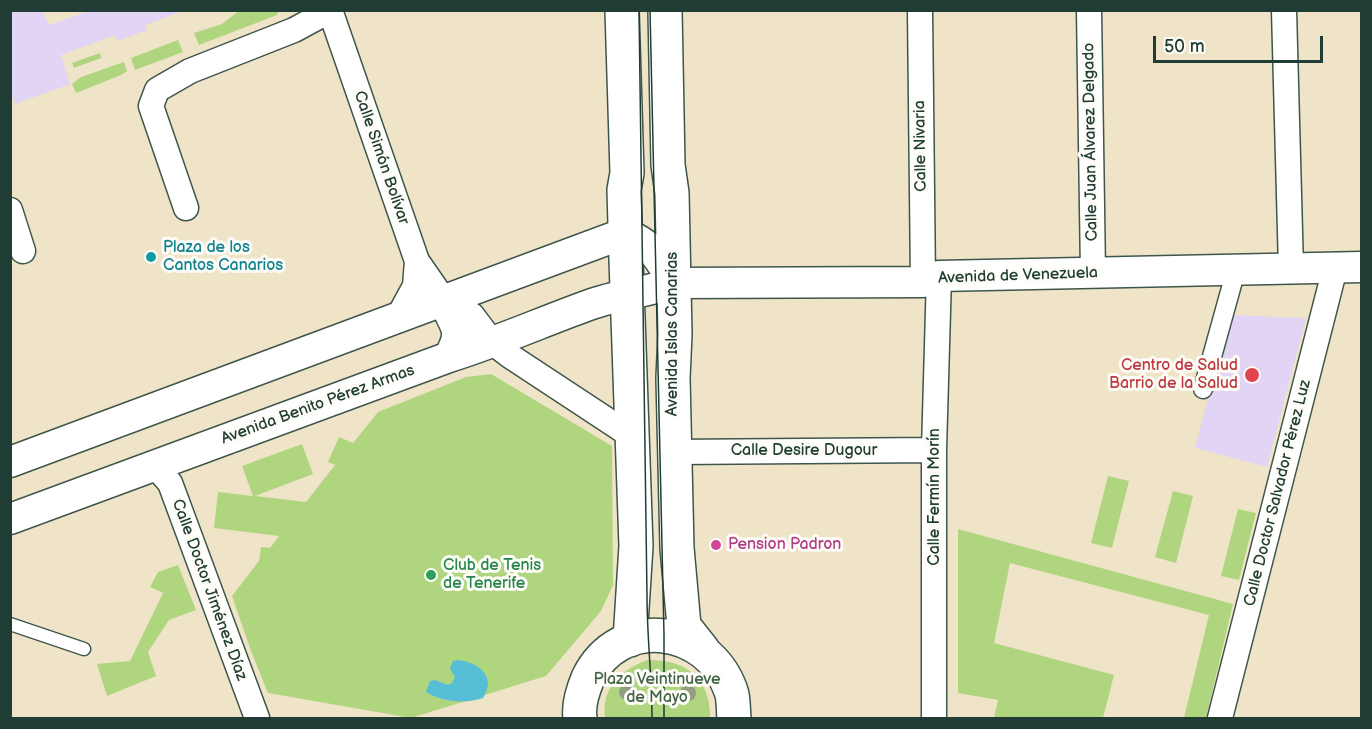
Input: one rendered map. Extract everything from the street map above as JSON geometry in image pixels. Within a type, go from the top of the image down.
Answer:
[{"type":"main road","points":[[622,10],[627,173],[624,190],[625,233],[636,546],[630,640]]},
{"type":"main road","name":"Avenida Islas Canarias","points":[[665,10],[668,165],[672,193],[674,283],[674,452],[682,616],[684,626],[703,650]]},
{"type":"main road","points":[[580,718],[583,690],[593,669],[609,651],[630,640],[664,635],[684,640],[703,650],[721,669],[732,693],[734,718]]},
{"type":"street","name":"Calle Nivaria","points":[[920,10],[931,279]]},
{"type":"street","name":"Calle Juan Álvarez Delgado","points":[[1089,10],[1094,273]]},
{"type":"street","points":[[1284,10],[1291,268]]},
{"type":"street","points":[[186,208],[151,106],[157,90],[190,71],[307,24],[330,11]]},
{"type":"street","name":"Calle Simón Bolívar","points":[[330,11],[417,261],[444,300]]},
{"type":"street","points":[[10,210],[23,251]]},
{"type":"street","points":[[10,462],[397,320],[444,300],[625,233],[644,242],[655,251],[674,283]]},
{"type":"street","points":[[397,320],[415,286],[417,261]]},
{"type":"street","name":"Avenida de Venezuela","points":[[627,293],[674,283],[931,279],[1348,267]]},
{"type":"street","name":"Calle Doctor Salvador Pérez Luz","points":[[1220,718],[1348,267]]},
{"type":"street","points":[[1203,388],[1236,270]]},
{"type":"street","name":"Calle Fermín Morín","points":[[931,279],[934,450],[934,718]]},
{"type":"street","name":"Avenida Benito Pérez Armas","points":[[10,519],[449,357],[494,343],[589,305],[627,293]]},
{"type":"street","points":[[444,300],[472,315],[494,343],[510,356],[633,436]]},
{"type":"street","points":[[444,300],[459,334],[458,341],[449,357]]},
{"type":"street","name":"Calle Desire Dugour","points":[[674,452],[934,450]]},
{"type":"street","name":"Calle Doctor Jiménez Díaz","points":[[154,465],[170,483],[257,718]]},
{"type":"lane","points":[[10,624],[84,649]]},
{"type":"shaded area","points":[[10,11],[43,11],[49,25],[89,11],[183,11],[145,25],[147,30],[118,41],[115,35],[61,55],[70,84],[15,104],[10,90]]},
{"type":"shaded area","name":"Centro de Salud Barrio de la Salud","points":[[1230,315],[1306,318],[1267,467],[1195,448]]},
{"type":"green space","points":[[240,10],[279,11],[277,15],[199,45],[194,33],[222,24]]},
{"type":"green space","points":[[178,40],[183,52],[135,70],[131,58]]},
{"type":"green space","points":[[100,53],[101,58],[74,68],[72,63]]},
{"type":"green space","points":[[124,62],[127,71],[121,75],[76,93],[72,84],[81,77]]},
{"type":"green space","name":"Club de Tenis de Tenerife","points":[[491,374],[612,446],[613,585],[601,611],[546,676],[411,718],[268,693],[232,596],[259,561],[261,547],[270,548],[279,536],[214,528],[218,492],[253,496],[242,466],[302,444],[313,474],[255,496],[306,502],[335,465],[328,462],[339,437],[353,443],[378,412],[466,377]]},
{"type":"green space","points":[[1108,476],[1129,481],[1112,548],[1091,543]]},
{"type":"green space","points":[[1173,491],[1193,496],[1176,563],[1155,557]]},
{"type":"green space","points":[[1238,509],[1256,513],[1239,580],[1221,576]]},
{"type":"green space","points":[[958,529],[1233,604],[1206,718],[1184,718],[1209,615],[1010,563],[994,643],[1114,675],[1103,718],[994,718],[998,700],[958,693]]},
{"type":"green space","points":[[178,565],[196,610],[169,620],[148,652],[156,676],[107,696],[97,664],[130,661],[163,593],[150,587],[158,572]]},
{"type":"green space","name":"Plaza Veintinueve de Mayo","points":[[647,660],[673,663],[693,674],[701,682],[706,692],[710,718],[605,718],[606,698],[615,682],[629,669]]},
{"type":"water","points":[[453,661],[472,664],[485,673],[488,683],[483,698],[454,701],[426,692],[430,681],[435,680],[448,685],[452,683],[455,677],[450,669]]},
{"type":"tram line","points":[[639,10],[647,611],[652,718]]},
{"type":"tram line","points":[[650,10],[664,718]]},
{"type":"place","name":"Plaza de los Cantos Canarios","points":[[151,257]]},
{"type":"place","name":"Centro de Salud Barrio de la Salud","points":[[1252,375]]},
{"type":"place","name":"Pension Padron","points":[[716,545]]},
{"type":"place","name":"Club de Tenis de Tenerife","points":[[431,575]]}]
